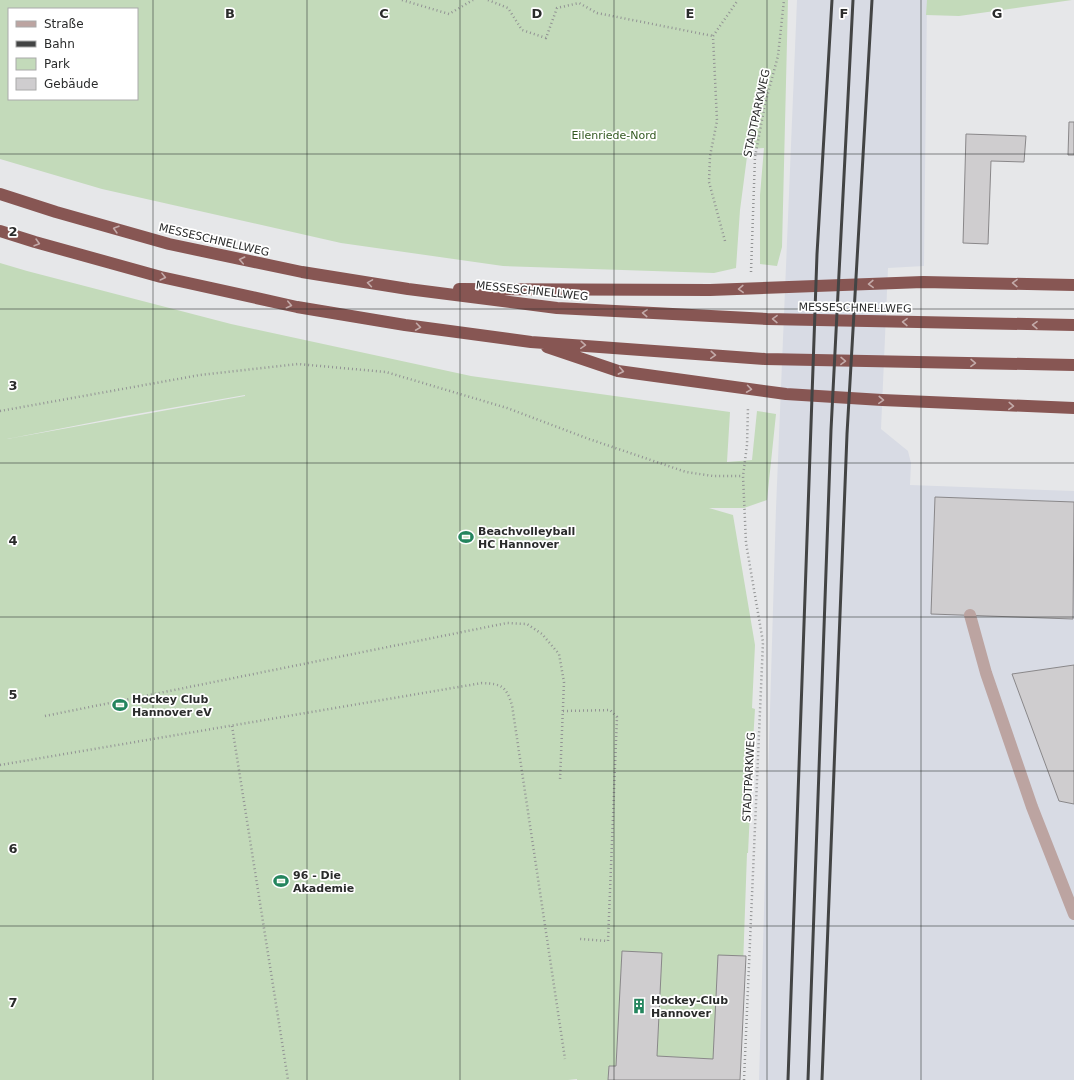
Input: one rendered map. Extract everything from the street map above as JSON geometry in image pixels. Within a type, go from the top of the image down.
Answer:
[{"type":"highway","name":"MESSESCHNELLWEG","points":[[0,194],[56,212],[169,244],[302,272],[408,289],[557,308],[767,319],[1074,325]]},
{"type":"highway","points":[[0,231],[34,242],[161,277],[297,307],[405,325],[531,342],[765,359],[1074,365]]},
{"type":"highway","points":[[408,289],[710,290],[923,282],[1074,285]]},
{"type":"highway","points":[[531,342],[618,371],[786,394],[882,400],[1074,408]]},
{"type":"lane","points":[[970,615],[986,673],[1032,807],[1074,914]]},
{"type":"path","points":[[402,0],[449,14],[473,0]]},
{"type":"path","points":[[488,0],[508,8],[522,30],[546,38],[557,8],[579,3],[597,12],[713,36]]},
{"type":"path","points":[[725,241],[709,182],[710,156],[717,121],[713,36],[738,0]]},
{"type":"path","name":"STADTPARKWEG","points":[[752,230],[755,157],[765,104],[778,56],[784,0]]},
{"type":"path","points":[[0,411],[200,375],[298,364],[386,372],[507,408],[589,440],[686,472],[713,476],[743,476]]},
{"type":"path","name":"STADTPARKWEG","points":[[744,1080],[763,642],[746,543],[743,476],[747,446]]},
{"type":"path","points":[[45,716],[507,623],[527,624],[542,634],[559,654],[564,682],[560,780]]},
{"type":"path","points":[[0,765],[482,683],[498,684],[507,690],[512,705],[565,1059]]},
{"type":"path","points":[[563,711],[610,710],[617,717],[608,941],[580,939]]},
{"type":"path","points":[[232,726],[288,1080]]},
{"type":"shaded area","points":[[797,0],[927,0],[924,266],[888,268],[881,429],[908,451],[911,463],[910,485],[1074,491],[1074,1080],[759,1080],[776,508]]},
{"type":"green space","name":"Eilenriede-Nord","points":[[0,0],[788,0],[782,247],[777,266],[760,264],[760,195],[764,148],[748,149],[740,210],[736,268],[714,273],[503,266],[341,243],[102,189],[0,159]]},
{"type":"green space","points":[[927,0],[1072,0],[959,16],[926,15]]},
{"type":"green space","points":[[0,263],[231,324],[471,376],[730,412],[727,462],[752,460],[757,411],[776,414],[767,500],[744,508],[709,508],[733,515],[755,645],[752,708],[755,709],[749,790],[751,791],[747,853],[739,1080],[0,1080]],"holes":[[[245,396],[7,439],[125,416]]]},
{"type":"building","points":[[1069,122],[1074,122],[1074,155],[1068,155]]},
{"type":"building","points":[[966,134],[1026,136],[1024,162],[991,161],[988,244],[963,243]]},
{"type":"building","points":[[935,497],[1074,502],[1073,619],[931,614]]},
{"type":"building","points":[[1074,665],[1074,804],[1059,801],[1012,674]]},
{"type":"building","name":"Hockey-Club Hannover","points":[[622,951],[662,953],[657,1056],[713,1059],[718,955],[746,956],[740,1080],[608,1080],[609,1066],[616,1066]]},
{"type":"railway","points":[[788,1080],[817,254],[832,0]]},
{"type":"railway","points":[[808,1080],[831,430],[853,0]]},
{"type":"railway","points":[[822,1080],[847,434],[872,0]]},
{"type":"place","name":"Beachvolleyball HC Hannover","points":[[466,537]]},
{"type":"place","name":"Hockey Club Hannover eV","points":[[120,705]]},
{"type":"place","name":"96 - Die Akademie","points":[[281,881]]},
{"type":"place","name":"Hockey-Club Hannover","points":[[639,1006]]}]
